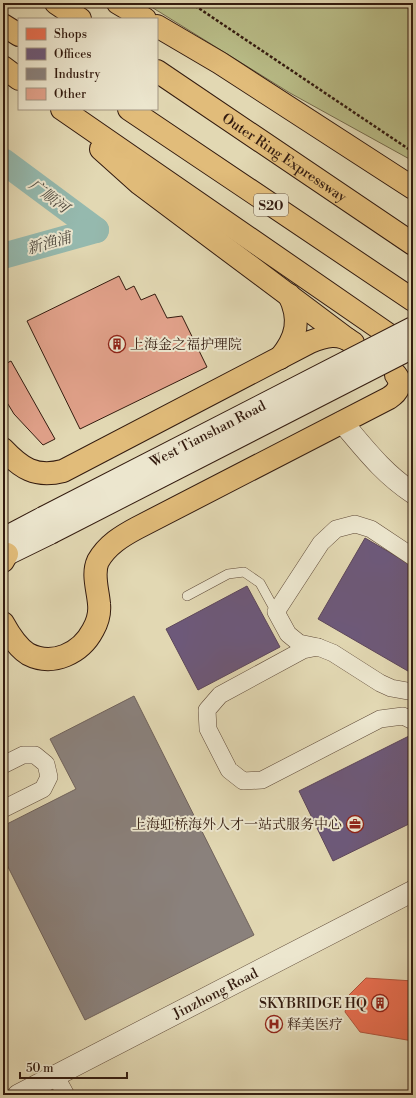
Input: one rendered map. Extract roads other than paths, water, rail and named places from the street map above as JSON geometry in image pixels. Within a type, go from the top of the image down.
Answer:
[{"type":"main road","points":[[56,3],[78,18]]},
{"type":"main road","points":[[118,3],[143,18]]},
{"type":"main road","points":[[3,24],[18,34]]},
{"type":"main road","points":[[158,27],[220,63],[413,188]]},
{"type":"main road","points":[[3,67],[18,78]]},
{"type":"main road","name":"Outer Ring Expressway","points":[[158,72],[413,244]]},
{"type":"main road","points":[[62,110],[115,163],[140,184],[404,381]]},
{"type":"main road","points":[[62,110],[413,352]]},
{"type":"main road","name":"S20","points":[[130,110],[413,300]]},
{"type":"main road","points":[[331,134],[413,176]]},
{"type":"main road","points":[[280,358],[292,340],[296,324],[296,313],[289,295]]},
{"type":"main road","name":"West Tianshan Road","points":[[4,553],[47,526],[413,328]]},
{"type":"main road","points":[[3,449],[18,463],[32,471],[45,474],[63,471],[310,342],[326,336],[340,336],[347,339]]},
{"type":"main road","name":"West Tianshan Road","points":[[47,526],[413,347]]},
{"type":"main road","points":[[3,623],[17,644],[23,650],[32,655],[50,658],[64,656],[75,652],[85,642],[96,624],[99,604],[96,582],[96,567],[102,555],[115,542],[137,528],[389,398],[394,395],[399,388],[399,380],[404,381]]},
{"type":"main road","points":[[389,398],[397,395],[413,395]]},
{"type":"street","points":[[342,422],[378,465],[397,482],[413,493]]},
{"type":"street","points":[[413,557],[371,529],[355,524],[336,529],[321,542],[276,612],[288,634],[299,643],[318,647],[333,653],[380,683],[391,688],[413,692]]},
{"type":"street","points":[[318,647],[303,650],[220,695],[207,710],[208,729],[229,770],[234,774],[244,781],[262,780],[380,719],[402,716],[413,721]]},
{"type":"street","points":[[3,765],[23,755],[36,755],[46,764],[49,777],[43,789],[3,810]]},
{"type":"street","name":"Jinzhong Road","points":[[18,1095],[413,891]]},
{"type":"street","points":[[55,1075],[66,1095]]},
{"type":"lane","points":[[187,596],[228,574],[244,572],[260,583],[276,612]]},
{"type":"waterway","name":"广顺河","points":[[3,161],[96,230]]},
{"type":"waterway","name":"新渔浦","points":[[3,256],[96,230]]},
{"type":"place","name":"上海金之福护理院","points":[[117,344]]},
{"type":"place","name":"上海虹桥海外人才一站式服务中心","points":[[355,824]]},
{"type":"place","name":"SKYBRIDGE HQ","points":[[380,1003]]},
{"type":"place","name":"释美医疗","points":[[274,1024]]}]
